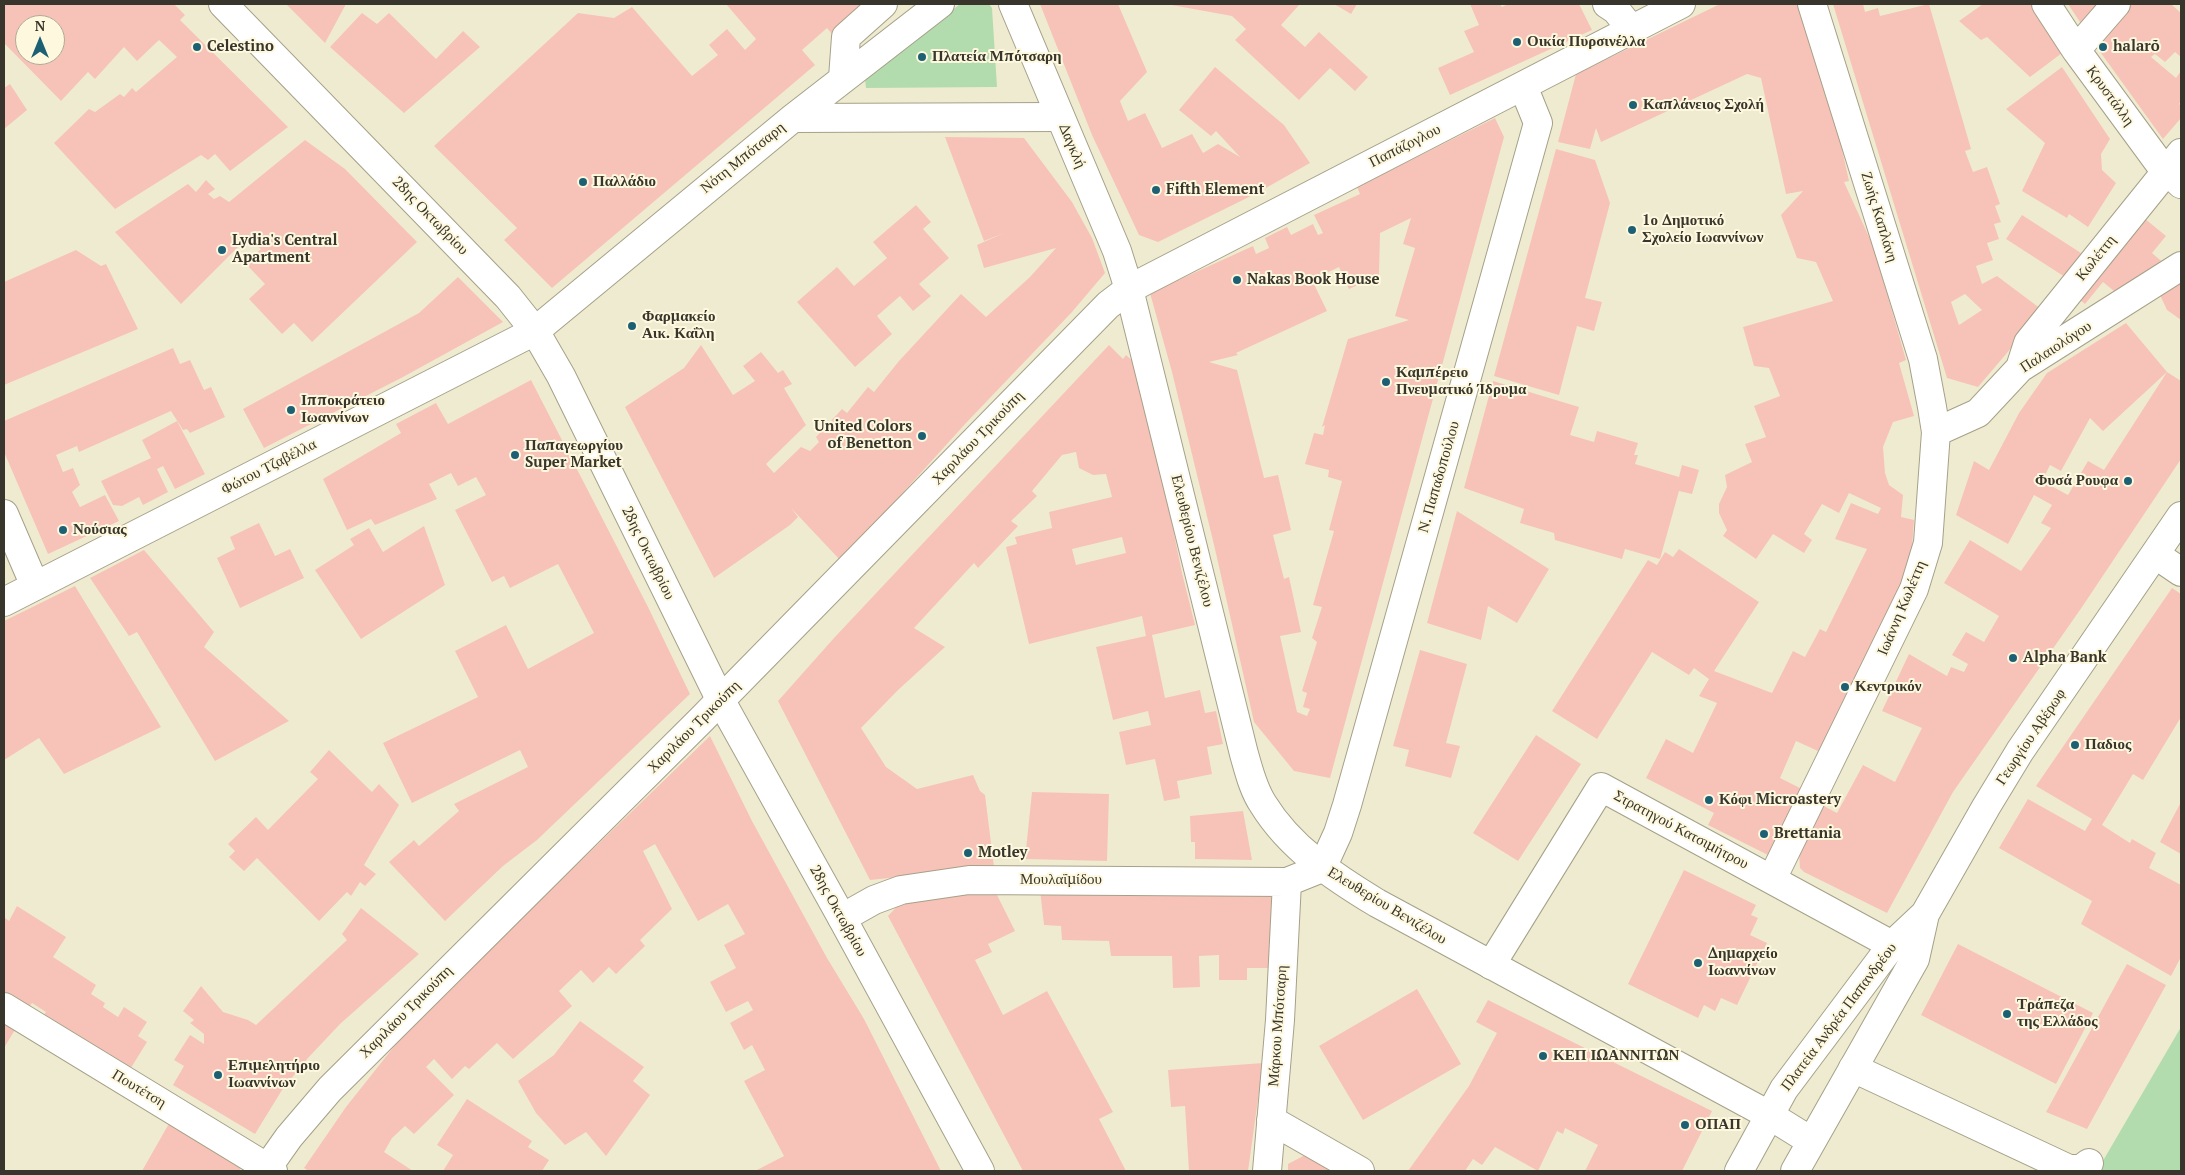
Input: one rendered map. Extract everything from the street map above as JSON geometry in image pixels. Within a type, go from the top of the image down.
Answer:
[{"type":"street","name":"28ης Οκτωβρίου","points":[[223,4],[508,297],[535,331],[561,376],[721,700],[980,1171]]},
{"type":"street","points":[[843,78],[846,36],[883,4]]},
{"type":"street","points":[[793,118],[940,4]]},
{"type":"street","name":"Δαγκλή","points":[[1013,4],[1117,252],[1129,289]]},
{"type":"street","points":[[1607,4],[1616,10],[1631,29]]},
{"type":"street","name":"Παπάζογλου","points":[[1129,289],[1681,4]]},
{"type":"street","name":"Ζωής Καπλάνη","points":[[1812,4],[1923,359],[1936,432]]},
{"type":"street","name":"Κρυστάλλη","points":[[2046,4],[2076,50],[2176,169]]},
{"type":"street","points":[[2076,50],[2116,4]]},
{"type":"street","name":"Ν. Παπαδοπούλου","points":[[1322,868],[1338,833],[1347,806],[1538,123],[1523,86]]},
{"type":"street","name":"Νότη Μπότσαρη","points":[[535,331],[793,118],[1059,117]]},
{"type":"street","name":"Κωλέττη","points":[[2020,368],[2028,343],[2176,169]]},
{"type":"street","name":"Παλαιολόγου","points":[[1936,432],[1978,413],[2020,368],[2181,266]]},
{"type":"street","name":"Χαριλάου Τρικούπη","points":[[269,1170],[289,1137],[330,1089],[721,700],[1090,321],[1129,289]]},
{"type":"street","name":"Ελευθερίου Βενιζέλου","points":[[1129,289],[1244,754],[1254,786],[1262,803],[1281,829],[1322,868],[1384,907],[1769,1115],[1811,1141]]},
{"type":"street","name":"Φώτου Τζαβέλλα","points":[[4,602],[535,331]]},
{"type":"street","name":"Ιωάννη Κωλέττη","points":[[1772,879],[1914,589],[1928,543],[1936,432]]},
{"type":"street","points":[[4,514],[35,586]]},
{"type":"street","name":"Γεωργίου Αβέρωφ","points":[[1925,914],[2020,751],[2181,516]]},
{"type":"street","points":[[2156,555],[2181,572]]},
{"type":"street","name":"Στρατηγού Κατσιμήτρου","points":[[1491,965],[1601,787],[1892,945]]},
{"type":"street","points":[[1287,882],[1322,868]]},
{"type":"street","name":"Μουλαΐμίδου","points":[[842,918],[874,900],[901,890],[969,880],[1287,882]]},
{"type":"street","name":"Μάρκου Μπότσαρη","points":[[1268,1171],[1280,1020],[1287,882]]},
{"type":"street","name":"Πλατεία Ανδρέα Παπανδρέου","points":[[1739,1171],[1784,1089],[1892,945],[1925,914]]},
{"type":"street","name":"Πλατεία Ανδρέα Παπανδρέου","points":[[1796,1171],[1811,1141],[1915,959],[1925,914]]},
{"type":"street","name":"Πουτέτση","points":[[4,1007],[269,1170]]},
{"type":"street","points":[[1853,1068],[2069,1169],[2081,1169],[2089,1162]]},
{"type":"street","points":[[1271,1120],[1360,1171]]},
{"type":"green space","name":"Πλατεία Μπότσαρη","points":[[960,4],[989,4],[992,8],[997,87],[866,88],[865,79]]},
{"type":"green space","points":[[2181,1027],[2181,1171],[2097,1171]]},
{"type":"building","points":[[4,4],[174,4],[185,15],[180,20],[288,127],[230,171],[215,154],[208,160],[201,155],[115,209],[54,143],[89,109],[95,112],[120,94],[124,97],[132,88],[136,92],[177,57],[159,40],[137,61],[124,47],[95,79],[88,72],[61,101],[26,65],[65,65],[65,15],[15,15],[15,54],[4,43]]},
{"type":"building","points":[[286,4],[346,4],[325,43]]},
{"type":"building","points":[[726,4],[868,4],[832,34],[827,28],[802,50],[815,65],[552,288],[504,240],[517,228],[434,146],[578,13],[614,18],[632,7],[692,76],[718,55],[709,45],[727,29],[745,50],[756,39]]},
{"type":"building","points":[[1040,4],[1118,4],[1147,72],[1120,101],[1128,121],[1145,113],[1162,148],[1192,134],[1203,153],[1218,144],[1240,157],[1216,131],[1211,136],[1179,110],[1215,67],[1284,125],[1310,163],[1257,193],[1158,242],[1139,235],[1092,135]]},
{"type":"building","points":[[1166,4],[1300,4],[1281,25],[1305,47],[1319,32],[1368,77],[1355,91],[1330,68],[1299,100],[1235,40],[1246,29],[1232,16]]},
{"type":"building","points":[[1334,4],[1357,4],[1351,14]]},
{"type":"building","name":"Οικία Πυρσινέλλα","points":[[1470,4],[1500,4],[1502,7],[1508,4],[1579,4],[1592,30],[1450,95],[1438,68],[1474,52],[1464,31],[1479,25]]},
{"type":"building","points":[[1720,4],[1801,4],[1818,42],[1849,181],[1844,182],[1874,248],[1906,360],[1899,363],[1914,416],[1893,422],[1883,447],[1885,473],[1889,485],[1903,495],[1901,517],[1914,520],[1911,562],[1824,749],[1818,751],[1796,741],[1780,778],[1804,790],[1770,856],[1708,825],[1714,813],[1646,778],[1666,739],[1693,753],[1717,703],[1699,696],[1709,679],[1694,668],[1689,675],[1652,652],[1597,739],[1552,711],[1648,560],[1657,565],[1665,552],[1673,557],[1679,549],[1759,602],[1714,671],[1772,693],[1793,651],[1805,657],[1820,629],[1826,632],[1867,549],[1835,539],[1851,503],[1878,514],[1881,508],[1849,493],[1839,513],[1822,504],[1804,534],[1812,540],[1804,553],[1773,534],[1756,559],[1723,536],[1727,530],[1719,513],[1719,504],[1727,487],[1725,475],[1752,462],[1745,444],[1766,437],[1754,406],[1780,396],[1769,368],[1754,366],[1743,327],[1833,301],[1816,262],[1797,258],[1781,215],[1803,191],[1786,194],[1761,78],[1747,74],[1601,142],[1596,128],[1590,149],[1558,142],[1576,74]]},
{"type":"building","points":[[1833,4],[1863,4],[1865,12],[1878,8],[1880,16],[1929,4],[1971,149],[1965,151],[1973,172],[1987,167],[2000,204],[1995,206],[2001,222],[1994,224],[1999,239],[1987,243],[1993,260],[1976,266],[1982,284],[1997,276],[2041,309],[2018,340],[1978,387],[1947,378]],"holes":[[[1965,294],[1982,310],[1959,325],[1951,302]]]},
{"type":"building","points":[[1983,4],[2033,4],[2066,50],[2030,77],[1987,37],[1981,40],[1959,21]]},
{"type":"building","points":[[2068,4],[2101,4],[2082,25]]},
{"type":"building","points":[[2127,4],[2171,4],[2181,13],[2181,57],[2175,52],[2165,62],[2155,54],[2151,57],[2176,78],[2181,71],[2181,101],[2179,104],[2181,106],[2181,118],[2163,139],[2093,42]]},
{"type":"building","points":[[362,13],[377,24],[389,13],[436,59],[463,31],[480,47],[404,113],[330,47]]},
{"type":"building","points":[[2062,67],[2110,139],[2101,154],[2102,170],[2116,183],[2088,227],[2069,214],[2067,218],[2022,191],[2045,143],[2006,109]]},
{"type":"building","points":[[10,84],[27,110],[4,129],[4,88]]},
{"type":"building","points":[[1495,118],[1504,137],[1330,778],[1294,771],[1254,722],[1215,549],[1172,372],[1150,293],[1253,246],[1256,254],[1269,248],[1265,238],[1287,227],[1291,235],[1313,224],[1318,235],[1323,233],[1314,215],[1360,194],[1357,187]],"holes":[[[1411,218],[1403,244],[1415,248],[1395,316],[1409,320],[1348,339],[1322,427],[1325,425],[1323,435],[1314,433],[1305,464],[1329,470],[1328,477],[1342,481],[1329,530],[1334,531],[1313,605],[1322,607],[1312,638],[1317,642],[1302,691],[1307,693],[1303,707],[1310,709],[1307,716],[1297,712],[1280,636],[1301,632],[1289,577],[1284,579],[1273,535],[1291,530],[1278,475],[1264,478],[1237,370],[1209,362],[1238,355],[1236,353],[1327,311],[1312,280],[1339,267],[1349,289],[1379,275],[1380,233]]]},
{"type":"building","points":[[945,137],[1024,138],[1072,202],[1092,238],[1105,273],[1072,312],[966,423],[841,561],[791,508],[798,517],[790,525],[714,578],[625,407],[684,368],[701,345],[733,395],[755,381],[743,366],[761,352],[778,373],[783,370],[792,384],[784,388],[806,425],[766,464],[774,473],[801,447],[810,451],[819,442],[816,437],[842,409],[847,413],[868,387],[874,392],[899,361],[961,294],[986,317],[1030,277],[1056,248],[984,268],[977,245],[1004,233],[984,241]]},
{"type":"building","points":[[305,140],[345,169],[417,242],[312,342],[294,323],[282,334],[249,299],[265,284],[245,263],[261,249],[247,238],[181,304],[115,232],[188,184],[196,192],[206,180],[215,189],[208,194],[214,199],[220,196],[229,202]]},
{"type":"building","points":[[1556,149],[1595,160],[1610,203],[1585,298],[1602,302],[1594,331],[1577,326],[1559,395],[1494,376]]},
{"type":"building","points":[[916,205],[931,222],[923,229],[949,258],[919,284],[931,296],[913,311],[900,296],[877,316],[892,334],[855,367],[797,302],[837,267],[854,286],[887,258],[873,242]]},
{"type":"building","points":[[2022,215],[2081,253],[2065,277],[2006,239]]},
{"type":"building","points":[[2144,218],[2166,236],[2152,253],[2167,266],[2120,296],[2103,282],[2085,304],[2074,295]]},
{"type":"building","points":[[76,250],[101,266],[106,264],[138,329],[4,385],[4,282]]},
{"type":"building","points":[[458,277],[503,322],[403,377],[264,448],[243,409],[419,313]]},
{"type":"building","points":[[2181,281],[2181,320],[2167,310],[2159,293]]},
{"type":"building","points":[[2126,323],[2167,372],[2181,381],[2181,459],[2082,607],[1953,792],[1887,913],[1804,872],[1800,868],[1799,853],[1822,805],[1837,813],[1863,765],[1895,782],[1922,728],[1882,711],[1909,654],[1947,676],[1951,667],[1964,672],[1968,664],[1952,655],[1966,632],[1984,642],[1999,616],[1944,583],[1970,540],[2021,571],[2051,528],[2041,523],[2052,505],[2034,495],[2008,544],[1956,515],[1974,461],[1989,470],[2019,413],[2047,373]],"holes":[[[2167,372],[2104,470],[2088,461],[2068,495],[2042,481],[2050,465],[2061,471],[2090,418],[2103,431]]]},
{"type":"building","points":[[1109,345],[1123,359],[1126,355],[1136,364],[1147,401],[1182,573],[1195,625],[1152,635],[1165,698],[1200,690],[1205,713],[1216,711],[1223,744],[1207,747],[1212,774],[1177,781],[1180,798],[1164,801],[1155,759],[1126,765],[1119,732],[1151,725],[1148,711],[1113,720],[1096,647],[1146,636],[1142,616],[1029,644],[1006,547],[1017,544],[1015,537],[1052,528],[1049,512],[1112,497],[1106,474],[1093,475],[1079,468],[1076,452],[1062,455],[1032,491],[1037,496],[1011,521],[1018,526],[978,568],[974,563],[914,628],[945,647],[897,691],[861,728],[886,767],[917,789],[973,775],[980,791],[985,795],[994,867],[870,880],[778,701],[834,638]],"holes":[[[1122,537],[1126,553],[1076,565],[1072,549]]]},
{"type":"building","points":[[173,348],[180,364],[190,360],[204,390],[211,387],[225,417],[190,433],[187,429],[183,430],[171,411],[79,452],[77,446],[56,455],[63,472],[73,468],[80,485],[72,492],[80,507],[105,495],[119,521],[48,554],[4,452],[4,421]]},
{"type":"building","points":[[531,380],[648,607],[690,694],[537,840],[503,866],[445,921],[389,862],[414,840],[419,846],[459,811],[454,804],[528,767],[520,750],[412,803],[383,743],[478,697],[455,651],[506,625],[528,669],[594,633],[558,564],[510,588],[504,576],[492,582],[455,510],[486,495],[476,477],[458,486],[451,473],[429,484],[437,499],[375,525],[371,519],[347,530],[323,479],[401,433],[396,424],[436,403],[448,424]]},
{"type":"building","points":[[1493,381],[1579,407],[1570,435],[1594,442],[1597,431],[1638,443],[1634,455],[1638,455],[1635,464],[1679,477],[1682,465],[1699,470],[1692,494],[1679,491],[1660,559],[1625,549],[1622,559],[1555,540],[1554,533],[1520,523],[1524,509],[1464,488]]},
{"type":"building","points":[[177,421],[205,474],[175,489],[163,466],[157,469],[168,492],[143,505],[139,497],[122,506],[113,505],[101,481],[151,458],[142,440]]},
{"type":"building","points":[[1457,511],[1549,569],[1517,623],[1488,606],[1481,640],[1427,623]]},
{"type":"building","points":[[259,523],[275,556],[290,549],[304,578],[240,608],[217,558],[235,549],[230,537]]},
{"type":"building","points":[[424,526],[445,585],[361,639],[315,570],[354,545],[350,539],[369,528],[383,552]]},
{"type":"building","points":[[144,550],[214,632],[204,647],[289,721],[215,761],[137,632],[129,636],[90,578]]},
{"type":"building","points":[[75,586],[161,727],[64,774],[39,738],[4,760],[4,621]]},
{"type":"building","points":[[2172,588],[2181,594],[2181,717],[2143,780],[2133,774],[2102,825],[2130,843],[2132,839],[2156,853],[2149,868],[2181,885],[2181,957],[2171,976],[2081,924],[2092,901],[1999,848],[2028,799],[2085,831],[2092,819],[2036,786]]},
{"type":"building","points":[[1420,650],[1467,664],[1446,743],[1460,746],[1451,778],[1405,766],[1409,750],[1393,746]]},
{"type":"building","points":[[1536,735],[1581,764],[1518,861],[1473,833]]},
{"type":"building","points":[[710,736],[752,821],[827,958],[864,1019],[941,1171],[755,1171],[784,1156],[744,1081],[765,1070],[752,1045],[744,1050],[730,1023],[753,1010],[748,1001],[726,1012],[710,982],[736,968],[724,945],[745,934],[728,904],[698,921],[655,844],[643,851],[672,909],[640,940],[645,946],[616,974],[609,967],[593,983],[581,970],[559,991],[572,1006],[513,1059],[497,1043],[469,1069],[465,1066],[452,1079],[434,1059],[426,1067],[454,1095],[414,1134],[405,1126],[392,1138],[384,1152],[413,1171],[309,1171],[304,1168],[346,1107],[400,1039],[448,989]]},
{"type":"building","points":[[329,750],[372,792],[379,784],[399,805],[364,865],[376,874],[365,886],[360,882],[351,896],[347,892],[319,921],[257,858],[244,871],[229,857],[235,851],[228,844],[256,817],[268,830],[318,779],[310,772]]},
{"type":"building","points":[[1032,792],[1109,794],[1107,861],[1025,859]]},
{"type":"building","points":[[2181,802],[2181,854],[2160,842]]},
{"type":"building","points":[[1243,811],[1252,860],[1195,859],[1195,842],[1191,842],[1190,816]]},
{"type":"building","name":"Δημαρχείο Ιωαννίνων","points":[[1684,870],[1756,905],[1751,915],[1758,918],[1750,935],[1767,943],[1737,1005],[1721,998],[1715,1011],[1704,1005],[1698,1018],[1628,984]]},
{"type":"building","points":[[1040,890],[1278,893],[1276,968],[1247,968],[1247,980],[1219,980],[1219,955],[1199,956],[1200,987],[1173,988],[1172,956],[1111,956],[1109,941],[1062,940],[1061,926],[1044,925]]},
{"type":"building","points":[[995,891],[1015,931],[988,944],[992,952],[975,960],[1003,1015],[1047,991],[1113,1112],[1099,1119],[1126,1171],[1023,1171],[888,916],[903,900]]},
{"type":"building","points":[[17,906],[66,937],[53,957],[96,985],[91,994],[105,1003],[103,1007],[118,1017],[124,1007],[147,1022],[138,1036],[147,1042],[129,1071],[43,1016],[46,1012],[32,1003],[29,1007],[4,991],[4,917],[9,921]]},
{"type":"building","points":[[361,908],[419,954],[340,1024],[308,1058],[282,1090],[255,1134],[173,1085],[184,1066],[174,1060],[190,1035],[204,1044],[204,1034],[190,1023],[194,1020],[183,1011],[201,986],[223,1012],[248,1020],[256,1025],[347,940],[342,934]]},
{"type":"building","name":"Τράπεζα της Ελλάδος","points":[[1958,944],[2093,1013],[2056,1084],[1921,1015]]},
{"type":"building","points":[[2127,964],[2166,985],[2087,1129],[2046,1112]]},
{"type":"building","points":[[1417,989],[1461,1064],[1363,1120],[1319,1046]]},
{"type":"building","points":[[1488,1000],[1712,1111],[1682,1171],[1585,1171],[1598,1145],[1565,1128],[1563,1134],[1557,1131],[1538,1171],[1495,1147],[1482,1165],[1473,1159],[1465,1171],[1408,1171],[1469,1086],[1497,1033],[1476,1022]]},
{"type":"building","points":[[4,1021],[16,1028],[4,1048]]},
{"type":"building","points":[[580,1021],[644,1067],[633,1081],[650,1095],[606,1156],[586,1132],[565,1145],[536,1113],[518,1081],[554,1055]]},
{"type":"building","points":[[1263,1063],[1248,1171],[1189,1171],[1185,1106],[1171,1107],[1168,1070]]},
{"type":"building","points":[[467,1099],[532,1141],[528,1147],[549,1160],[542,1171],[443,1171],[453,1155],[437,1145]]},
{"type":"building","points":[[171,1120],[243,1165],[239,1171],[142,1171]]},
{"type":"building","points":[[1305,1155],[1330,1171],[1288,1171],[1288,1164]]},
{"type":"place","name":"Οικία Πυρσινέλλα","points":[[1517,42]]},
{"type":"place","name":"Celestino","points":[[197,47]]},
{"type":"place","name":"halarõ","points":[[2103,47]]},
{"type":"place","name":"Πλατεία Μπότσαρη","points":[[922,57]]},
{"type":"place","name":"Καπλάνειος Σχολή","points":[[1633,105]]},
{"type":"place","name":"Παλλάδιο","points":[[583,182]]},
{"type":"place","name":"Fifth Element","points":[[1156,190]]},
{"type":"place","name":"1ο Δημοτικό Σχολείο Ιωαννίνων","points":[[1632,230]]},
{"type":"place","name":"Lydia's Central Apartment","points":[[222,250]]},
{"type":"place","name":"Nakas Book House","points":[[1237,280]]},
{"type":"place","name":"Φαρμακείο Αικ. Καΐλη","points":[[632,326]]},
{"type":"place","name":"Καμπέρειο Πνευματικό Ίδρυμα","points":[[1386,382]]},
{"type":"place","name":"Ιπποκράτειο Ιωαννίνων","points":[[291,410]]},
{"type":"place","name":"United Colors of Benetton","points":[[922,436]]},
{"type":"place","name":"Παπαγεωργίου Super Market","points":[[515,455]]},
{"type":"place","name":"Φυσά Ρουφα","points":[[2128,481]]},
{"type":"place","name":"Νούσιας","points":[[63,530]]},
{"type":"place","name":"Alpha Bank","points":[[2013,658]]},
{"type":"place","name":"Κεντρικόν","points":[[1845,687]]},
{"type":"place","name":"Παδιος","points":[[2075,745]]},
{"type":"place","name":"Κόφι Microastery","points":[[1709,800]]},
{"type":"place","name":"Brettania","points":[[1764,834]]},
{"type":"place","name":"Motley","points":[[968,853]]},
{"type":"place","name":"Δημαρχείο Ιωαννίνων","points":[[1698,963]]},
{"type":"place","name":"Τράπεζα της Ελλάδος","points":[[2007,1014]]},
{"type":"place","name":"ΚΕΠ ΙΩΑΝΝΙΤΩΝ","points":[[1543,1056]]},
{"type":"place","name":"Επιμελητήριο Ιωαννίνων","points":[[218,1075]]},
{"type":"place","name":"ΟΠΑΠ","points":[[1685,1125]]}]
